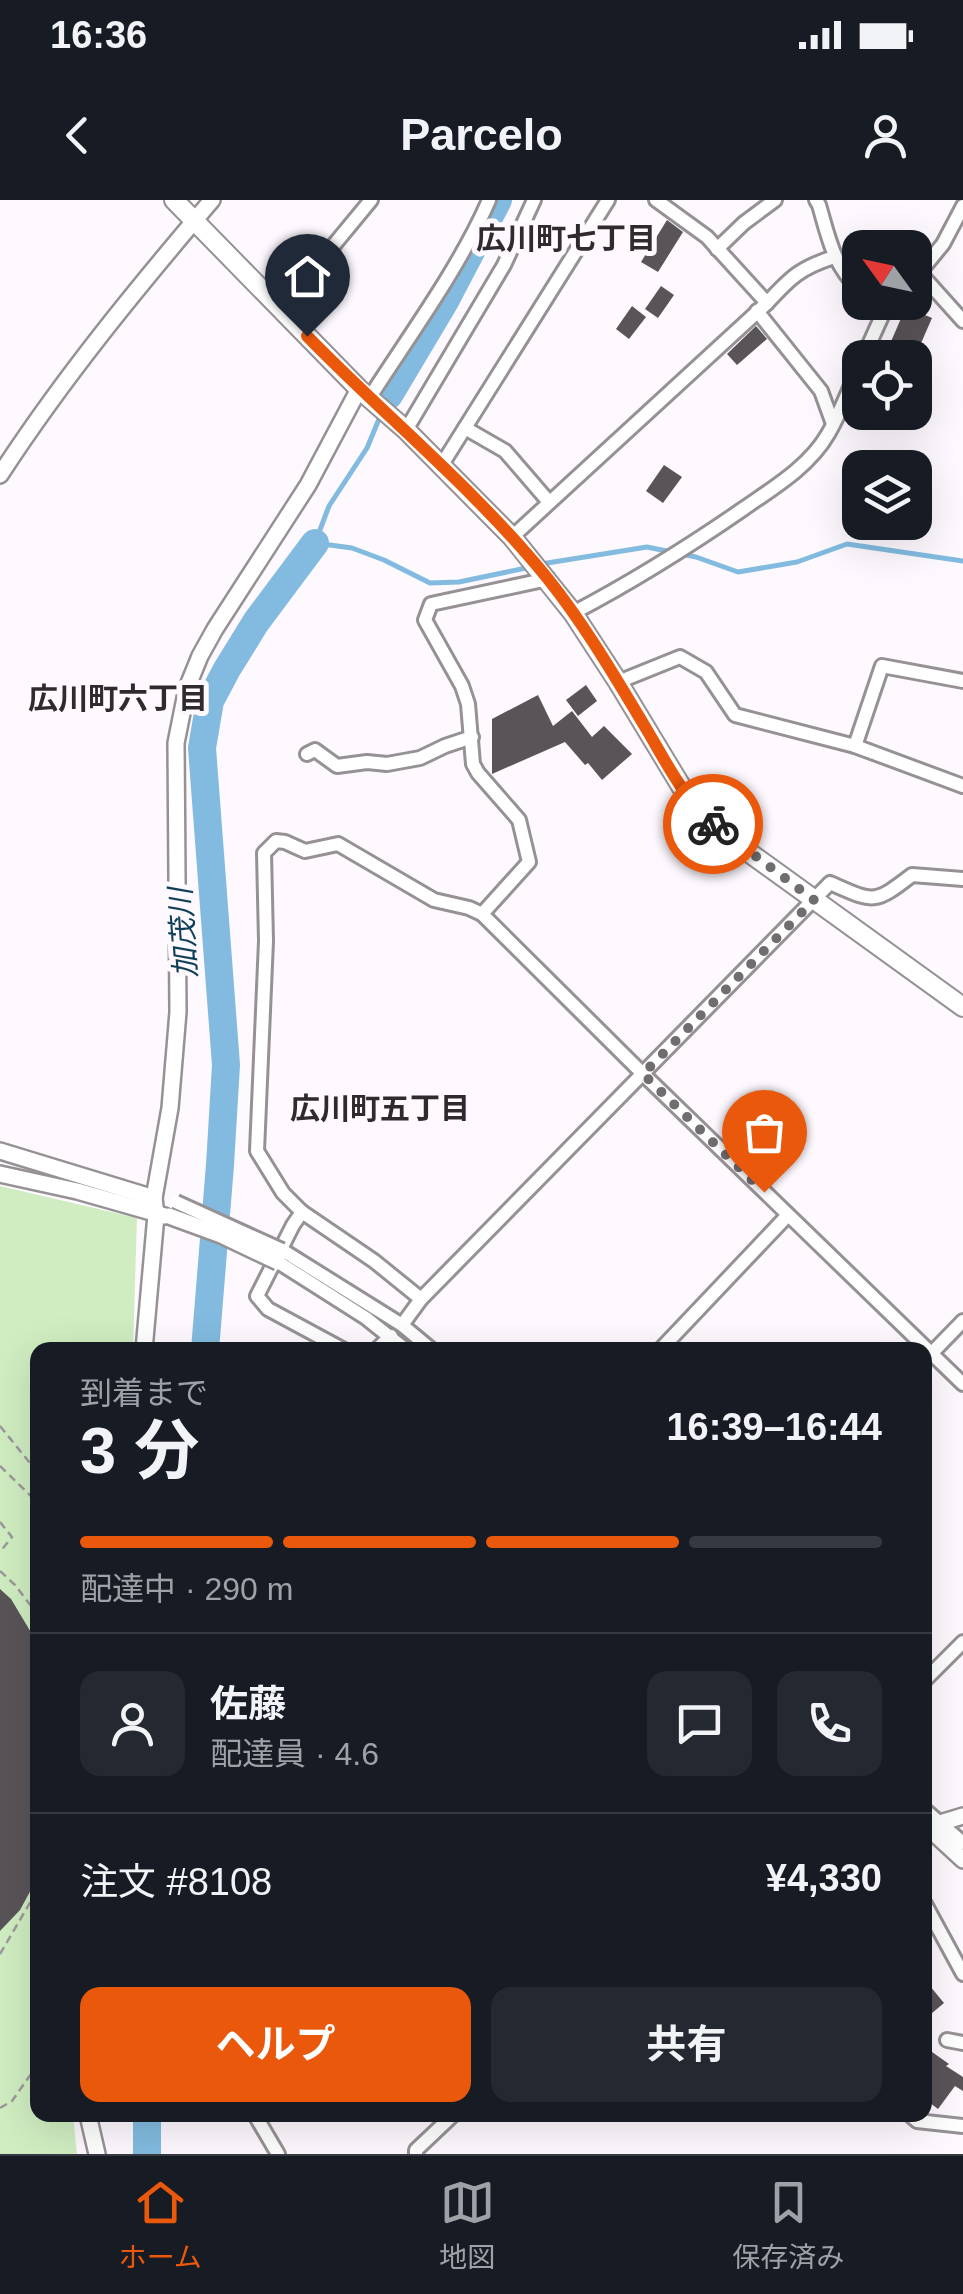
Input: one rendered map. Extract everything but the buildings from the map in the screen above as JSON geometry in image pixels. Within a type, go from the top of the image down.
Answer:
[{"type":"main road","points":[[174,200],[512,537],[573,613],[700,812],[722,833],[963,1007]]},
{"type":"street","points":[[0,475],[45,409],[212,200]]},
{"type":"street","points":[[281,309],[371,200]]},
{"type":"street","points":[[145,1342],[164,1208],[178,1012],[176,744],[186,688],[200,656],[308,485],[427,309],[489,200]]},
{"type":"street","points":[[406,430],[504,265],[534,200]]},
{"type":"street","points":[[441,466],[608,200]]},
{"type":"street","points":[[656,200],[718,249],[821,391],[832,424]]},
{"type":"street","points":[[718,249],[775,200]]},
{"type":"street","points":[[816,200],[834,257],[842,268]]},
{"type":"street","points":[[932,258],[963,206]]},
{"type":"street","points":[[512,537],[792,277],[808,265],[834,257]]},
{"type":"street","points":[[932,290],[963,322]]},
{"type":"street","points":[[573,613],[667,560],[788,478],[828,434],[842,403]]},
{"type":"street","points":[[465,428],[505,451],[549,502]]},
{"type":"street","points":[[482,914],[529,862],[518,820],[473,764],[468,704],[462,686],[425,620],[431,604],[548,579]]},
{"type":"street","points":[[618,682],[680,657],[706,672],[736,715],[855,746],[963,786]]},
{"type":"street","points":[[855,746],[882,666],[963,681]]},
{"type":"street","points":[[307,754],[315,750],[338,766],[387,764],[420,758],[472,737]]},
{"type":"street","points":[[421,1299],[302,1212],[257,1150],[266,941],[264,853],[276,841],[312,852],[338,844],[434,900],[482,914],[913,1342]]},
{"type":"street","points":[[402,1324],[421,1299],[830,882],[869,898],[885,895],[912,876],[963,879]]},
{"type":"street","points":[[0,1150],[164,1208],[221,1235],[280,1256],[402,1324],[423,1342]]},
{"type":"street","points":[[0,1174],[164,1208]]},
{"type":"street","points":[[302,1212],[257,1296],[268,1308],[330,1342]]},
{"type":"street","points":[[668,1342],[788,1215]]},
{"type":"street","points":[[280,1256],[397,1342]]},
{"type":"street","points":[[932,1353],[963,1321]]},
{"type":"street","points":[[385,1342],[391,1336]]},
{"type":"street","points":[[932,1360],[963,1384]]},
{"type":"street","points":[[932,1673],[963,1642]]},
{"type":"street","points":[[932,1826],[963,1816]]},
{"type":"street","points":[[932,1828],[963,1843]]},
{"type":"street","points":[[932,1829],[963,1860]]},
{"type":"street","points":[[932,1917],[963,1974]]},
{"type":"street","points":[[947,2040],[963,2043]]},
{"type":"street","points":[[90,2122],[97,2154]]},
{"type":"street","points":[[259,2122],[278,2154]]},
{"type":"street","points":[[416,2154],[446,2122]]},
{"type":"street","points":[[932,2122],[963,2126]]},
{"type":"path","points":[[0,1426],[30,1462]]},
{"type":"path","points":[[0,1466],[30,1494]]},
{"type":"path","points":[[0,1522],[12,1537],[0,1552]]},
{"type":"path","points":[[0,1572],[30,1605]]},
{"type":"path","points":[[0,1954],[30,1903]]},
{"type":"path","points":[[0,2108],[12,2101],[30,2075]]},
{"type":"green space","points":[[0,1186],[137,1218],[133,1342],[30,1342],[30,2122],[74,2122],[77,2154],[0,2154]]},
{"type":"waterway","name":"加茂川","points":[[389,395],[445,301],[498,200]]},
{"type":"waterway","points":[[389,395],[367,448],[329,506],[315,543],[352,548],[430,583],[459,582],[531,567]]},
{"type":"waterway","name":"加茂川","points":[[206,1342],[226,1065],[202,748],[210,701],[227,669],[256,622],[315,543]]},
{"type":"waterway","points":[[541,564],[647,547],[696,557],[738,572],[797,562],[847,544],[963,561]]},
{"type":"waterway","name":"加茂川","points":[[147,2122],[147,2154]]},
{"type":"way so far","points":[[713,824],[814,900],[643,1074],[764,1192]]},
{"type":"district","name":"広川町七丁目","points":[[566,238]]},
{"type":"district","name":"広川町六丁目","points":[[118,698]]},
{"type":"district","name":"広川町五丁目","points":[[380,1108]]},
{"type":"route","points":[[307,336],[406,430],[548,579],[618,682],[680,786],[713,824]]}]
